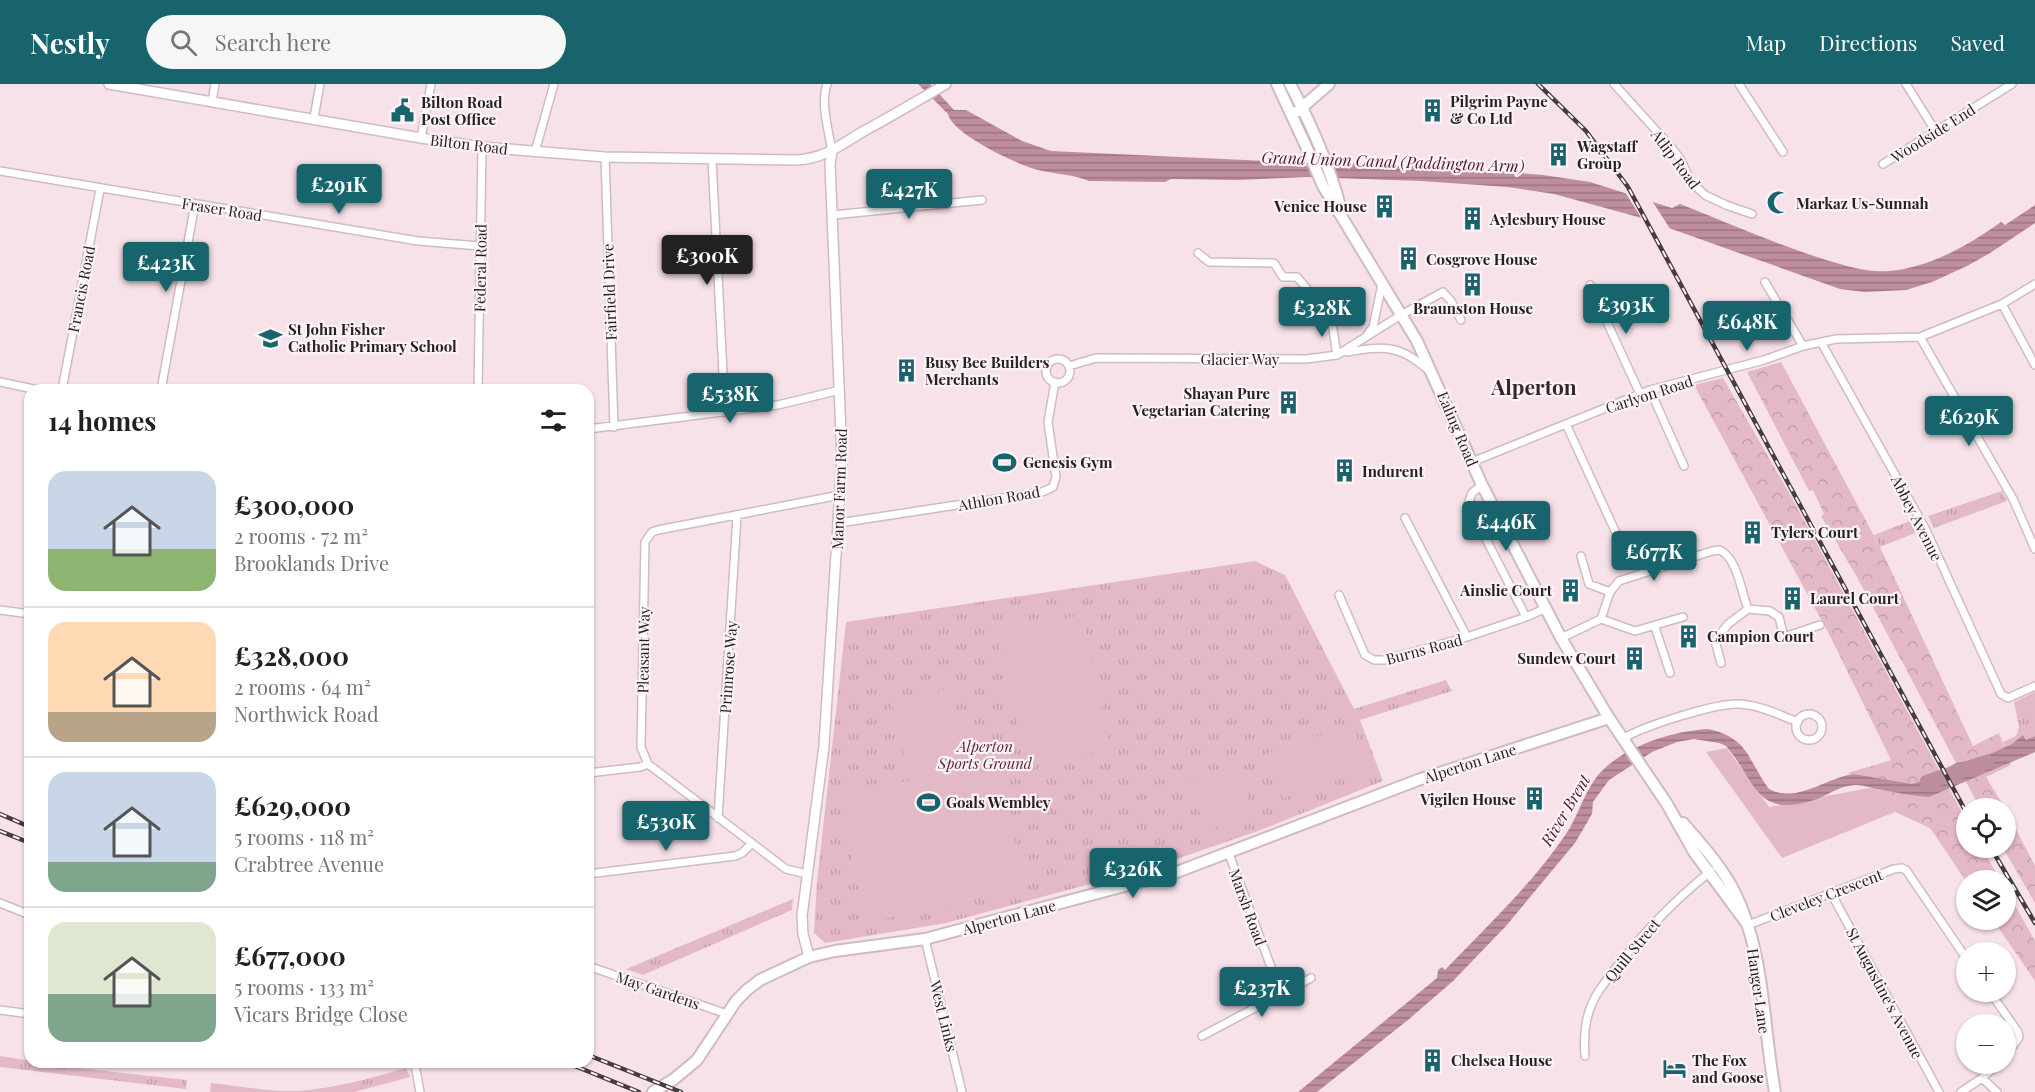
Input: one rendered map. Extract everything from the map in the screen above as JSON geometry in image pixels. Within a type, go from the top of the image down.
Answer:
[{"type":"main road","name":"Ealing Road","points":[[1277,84],[1323,186],[1418,341],[1482,484],[1561,638],[1642,768]]},
{"type":"main road","name":"Ealing Road","points":[[1290,84],[1334,185],[1342,216]]},
{"type":"main road","points":[[1291,117],[1329,84]]},
{"type":"main road","points":[[1302,108],[1300,120],[1305,144]]},
{"type":"main road","name":"Alperton Lane","points":[[653,1092],[674,1079],[697,1060],[736,1001],[760,980],[809,957],[835,951],[925,939],[1133,884],[1229,854],[1418,780],[1609,718]]},
{"type":"main road","name":"Hanger Lane","points":[[1642,768],[1667,804],[1718,866],[1735,893],[1748,926],[1759,981],[1775,1092]]},
{"type":"main road","name":"Hanger Lane","points":[[1667,804],[1694,852],[1748,926]]},
{"type":"street","name":"Bilton Road","points":[[112,84],[482,147],[605,157],[712,159],[797,160],[820,157],[832,152]]},
{"type":"street","points":[[212,101],[215,84]]},
{"type":"street","points":[[314,118],[320,84]]},
{"type":"street","points":[[421,138],[431,84]]},
{"type":"street","points":[[535,152],[554,84]]},
{"type":"street","points":[[827,84],[825,111],[832,152],[851,138],[946,84]]},
{"type":"street","name":"Atlip Road","points":[[1614,84],[1671,147],[1681,160],[1691,182],[1705,195],[1726,206],[1752,214]]},
{"type":"street","points":[[1738,84],[1783,152]]},
{"type":"street","points":[[1906,84],[1936,132]]},
{"type":"street","name":"Woodside End","points":[[1884,164],[2012,84]]},
{"type":"street","name":"Federal Road","points":[[478,384],[482,147]]},
{"type":"street","name":"Manor Farm Road","points":[[809,957],[803,934],[802,916],[824,746],[842,430],[832,152]]},
{"type":"street","name":"Fairfield Drive","points":[[605,157],[614,427]]},
{"type":"street","points":[[712,159],[725,412]]},
{"type":"street","name":"Fraser Road","points":[[0,171],[418,241],[480,246]]},
{"type":"street","name":"Francis Road","points":[[63,384],[100,189]]},
{"type":"street","points":[[833,215],[982,200]]},
{"type":"street","points":[[162,384],[195,204]]},
{"type":"street","points":[[1198,253],[1209,262],[1274,262],[1283,277],[1297,277],[1331,317],[1339,354],[1374,348],[1394,349],[1410,356],[1434,376]]},
{"type":"street","points":[[1765,282],[1803,346]]},
{"type":"street","points":[[1363,339],[1373,327],[1382,284]]},
{"type":"street","name":"Carlyon Road","points":[[1472,462],[1650,390],[1764,360],[1803,346],[1850,338],[1920,337],[2002,304],[2035,284]]},
{"type":"street","points":[[1590,285],[1640,394]]},
{"type":"street","name":"Glacier Way","points":[[1069,366],[1096,358],[1306,360],[1339,354],[1443,292],[1451,301],[1461,320]]},
{"type":"street","points":[[2002,304],[2035,365]]},
{"type":"street","points":[[1920,337],[2013,499],[2035,549]]},
{"type":"street","name":"Abbey Avenue","points":[[1821,342],[1926,530],[2001,694],[2008,698],[2035,686]]},
{"type":"street","points":[[1056,359],[1064,360],[1069,366],[1069,372],[1066,379],[1055,382],[1047,376],[1048,363],[1056,359]]},
{"type":"street","points":[[0,382],[24,387]]},
{"type":"street","name":"Athlon Road","points":[[838,523],[1042,492],[1053,487],[1056,477],[1048,422],[1055,382]]},
{"type":"street","points":[[594,429],[778,405],[840,390]]},
{"type":"street","points":[[1650,390],[1684,466]]},
{"type":"street","points":[[1566,424],[1616,533]]},
{"type":"street","points":[[1482,484],[1472,493],[1468,504],[1526,617]]},
{"type":"street","name":"Pleasant Way","points":[[648,764],[641,747],[645,542],[652,532],[840,495]]},
{"type":"street","name":"Primrose Way","points":[[718,818],[737,516]]},
{"type":"street","points":[[1405,519],[1467,637]]},
{"type":"street","points":[[1561,638],[1601,619],[1610,592],[1619,580],[1712,551],[1720,550],[1725,553],[1735,570],[1748,609]]},
{"type":"street","points":[[1581,556],[1589,584],[1610,592]]},
{"type":"street","name":"Burns Road","points":[[1339,595],[1365,655],[1374,660],[1385,660],[1467,637],[1546,608]]},
{"type":"street","points":[[1721,663],[1715,641],[1728,624],[1748,609],[1770,611],[1779,617],[1784,637],[1820,625]]},
{"type":"street","points":[[0,610],[24,613]]},
{"type":"street","points":[[1601,619],[1629,630],[1655,627],[1683,617]]},
{"type":"street","points":[[1655,627],[1670,673]]},
{"type":"street","points":[[1626,744],[1634,732],[1730,704],[1760,707],[1798,722]]},
{"type":"street","points":[[594,773],[648,764],[786,868],[807,874]]},
{"type":"street","points":[[594,873],[735,856],[742,853],[752,843]]},
{"type":"street","name":"Marsh Road","points":[[1229,854],[1281,994]]},
{"type":"street","name":"Quill Street","points":[[1586,1056],[1584,1034],[1593,999],[1653,923],[1674,902],[1718,866]]},
{"type":"street","name":"Cleveley Crescent","points":[[1748,926],[1894,869],[1902,868],[1906,870],[1956,943]]},
{"type":"street","name":"St Augustine's Avenue","points":[[1832,893],[1939,1092]]},
{"type":"street","points":[[0,903],[24,913]]},
{"type":"street","name":"West Links","points":[[925,939],[962,1092]]},
{"type":"street","name":"May Gardens","points":[[594,968],[727,1014]]},
{"type":"street","points":[[1202,1036],[1311,978]]},
{"type":"street","points":[[0,1010],[24,1013]]},
{"type":"street","points":[[416,1068],[420,1092]]},
{"type":"street","points":[[1961,1092],[1987,1074]]},
{"type":"street","points":[[1983,1078],[1997,1092]]},
{"type":"green space","points":[[1781,362],[1880,547],[1973,746],[1999,733],[2011,765],[1986,777],[1999,798],[1975,798],[1858,579],[1821,516],[1824,514],[1813,490],[1809,491],[1747,372]]},
{"type":"green space","points":[[1723,378],[1792,498],[1956,801],[1956,858],[1988,858],[1994,870],[1959,870],[1930,828],[1895,812],[1875,787],[1848,773],[1891,760],[1830,636],[1694,385]]},
{"type":"green space","points":[[2002,491],[2007,501],[1934,528],[1928,516]]},
{"type":"green space","points":[[1912,520],[1918,532],[1880,547],[1874,535]]},
{"type":"green space","name":"Alperton Sports Ground","points":[[1255,561],[1285,575],[1354,709],[1446,680],[1452,691],[1360,720],[1383,781],[1258,831],[1153,867],[946,923],[825,943],[814,933],[817,882],[846,622]]},
{"type":"green space","points":[[1082,615],[1111,749],[1026,767],[997,632]]},
{"type":"green space","name":"Goals Wembley","points":[[950,688],[960,730],[988,724],[1026,886],[867,923],[841,812],[851,809],[847,794],[910,780],[892,702]]},
{"type":"green space","points":[[2035,692],[2035,741],[2008,757],[2003,742],[2016,736],[2019,727],[2014,702]]},
{"type":"green space","points":[[1353,725],[1368,770],[1283,798],[1268,753]]},
{"type":"green space","points":[[1727,748],[1769,807],[1875,787],[1895,812],[1782,858],[1706,752]]},
{"type":"green space","points":[[1237,765],[1254,815],[1206,831],[1189,781]]},
{"type":"green space","points":[[2016,829],[2035,866],[2035,903],[2009,858],[2016,858]]},
{"type":"green space","points":[[793,899],[792,910],[643,975],[626,969]]},
{"type":"green space","points":[[2016,907],[2035,941],[2035,981],[2016,953],[2016,942],[2008,942],[2000,930],[2016,930]]},
{"type":"green space","points":[[0,1056],[24,1060],[24,1068],[78,1068],[187,1080],[186,1089],[0,1067]]},
{"type":"green space","points":[[406,1068],[410,1077],[354,1092],[210,1092],[211,1083],[277,1091],[313,1090]]},
{"type":"shaded area","points":[[918,84],[930,84],[954,110],[966,110],[1022,141],[1051,151],[1287,162],[1301,166],[1337,166],[1341,163],[1543,175],[1590,182],[1672,208],[1680,204],[1800,251],[1871,271],[1904,269],[1934,260],[1962,247],[2001,222],[2005,225],[2035,205],[2035,223],[1990,253],[1932,282],[1906,290],[1864,292],[1840,289],[1638,217],[1554,194],[1508,187],[1306,177],[1238,180],[1171,179],[1165,182],[1089,181],[1070,175],[1038,170],[1016,162],[973,139],[952,122],[948,114]]},
{"type":"shaded area","points":[[1708,729],[1732,738],[1740,744],[1769,789],[1790,794],[1853,774],[1912,784],[1928,779],[1956,763],[1979,759],[2012,744],[2023,735],[2026,740],[2035,736],[2035,752],[1929,797],[1851,785],[1817,799],[1781,805],[1769,801],[1760,794],[1726,746],[1719,743],[1694,739],[1677,742],[1652,752],[1609,780],[1593,802],[1592,814],[1575,843],[1506,926],[1453,981],[1317,1092],[1298,1092],[1437,978],[1438,970],[1442,967],[1445,970],[1507,906],[1564,837],[1593,782],[1606,767],[1628,752],[1654,740]]},
{"type":"pier","points":[[1625,192],[1651,199],[1672,232],[1643,221]]},
{"type":"waterway","name":"River Brent","points":[[1927,782],[1987,762]]},
{"type":"railway","points":[[1538,84],[1586,131],[1628,187],[1958,798]]},
{"type":"railway","points":[[0,814],[24,824]]},
{"type":"railway","points":[[0,831],[24,841]]},
{"type":"railway","points":[[1997,858],[2035,923]]},
{"type":"railway","points":[[594,1057],[681,1092]]},
{"type":"railway","points":[[580,1068],[639,1092]]},
{"type":"place","name":"Pilgrim Payne & Co Ltd","points":[[1432,110]]},
{"type":"place","name":"Bilton Road Post Office","points":[[403,111]]},
{"type":"place","name":"Wagstaff Group","points":[[1559,155]]},
{"type":"place","name":"Markaz Us-Sunnah","points":[[1778,203]]},
{"type":"place","name":"Venice House","points":[[1385,206]]},
{"type":"place","name":"Aylesbury House","points":[[1472,219]]},
{"type":"place","name":"Cosgrove House","points":[[1408,259]]},
{"type":"place","name":"Braunston House","points":[[1473,284]]},
{"type":"place","name":"St John Fisher Catholic Primary School","points":[[270,338]]},
{"type":"place","name":"Busy Bee Builders Merchants","points":[[907,371]]},
{"type":"place","name":"Shayan Pure Vegetarian Catering","points":[[1288,402]]},
{"type":"place","name":"Genesis Gym","points":[[1005,462]]},
{"type":"place","name":"Indurent","points":[[1344,471]]},
{"type":"place","name":"Tylers Court","points":[[1753,532]]},
{"type":"place","name":"Ainslie Court","points":[[1570,590]]},
{"type":"place","name":"Laurel Court","points":[[1792,598]]},
{"type":"place","name":"Campion Court","points":[[1689,636]]},
{"type":"place","name":"Sundew Court","points":[[1634,658]]},
{"type":"place","name":"Vigilen House","points":[[1534,799]]},
{"type":"place","name":"Goals Wembley","points":[[928,802]]},
{"type":"place","name":"Chelsea House","points":[[1433,1060]]},
{"type":"place","name":"The Fox and Goose","points":[[1674,1069]]},
{"type":"district","name":"Alperton","points":[[1534,386]]},
{"type":"water label","name":"Grand Union Canal (Paddington Arm)","points":[[1393,161]]}]
